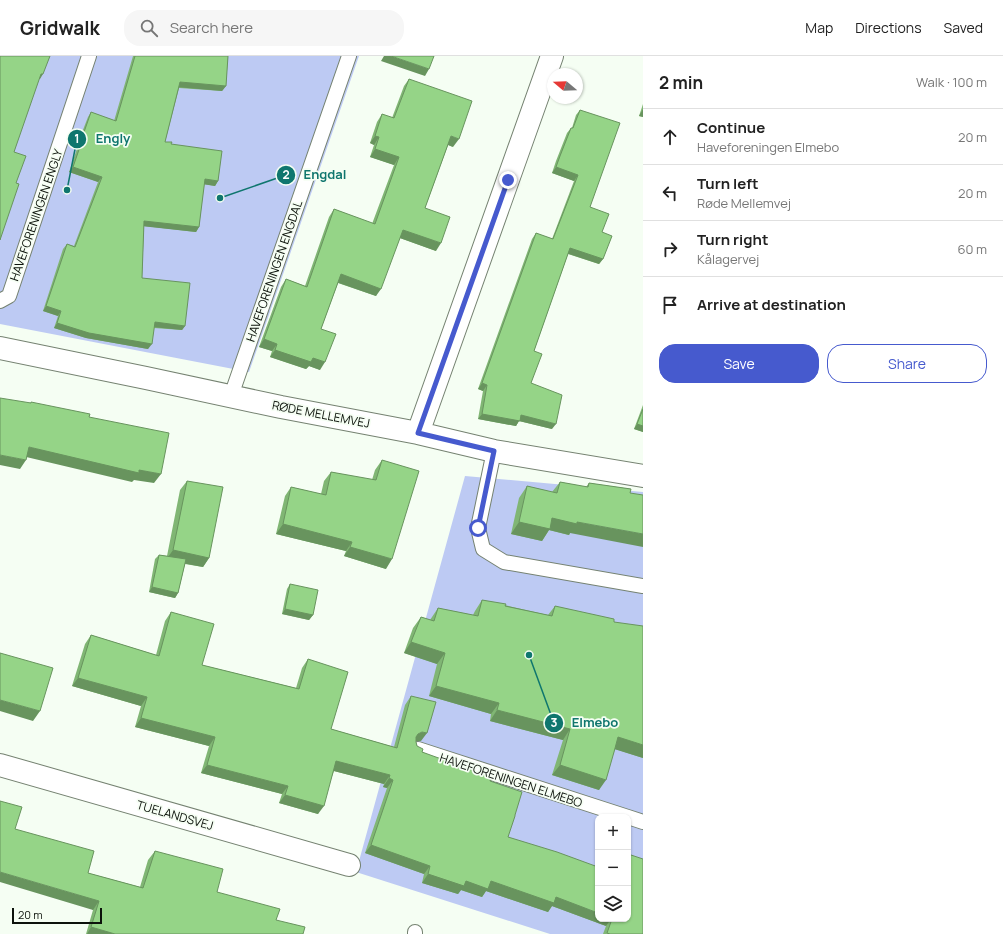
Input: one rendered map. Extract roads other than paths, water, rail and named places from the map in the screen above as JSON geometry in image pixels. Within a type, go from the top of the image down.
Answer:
[{"type":"street","points":[[418,433],[552,56]]},
{"type":"street","name":"RØDE MELLEMVEJ","points":[[0,348],[280,407],[418,433],[494,451],[643,476]]},
{"type":"street","name":"TUELANDSVEJ","points":[[0,765],[349,865]]},
{"type":"lane","name":"HAVEFORENINGEN ENGLY","points":[[0,301],[8,296],[89,56]]},
{"type":"lane","name":"HAVEFORENINGEN ENGDAL","points":[[231,396],[349,56]]},
{"type":"lane","points":[[494,451],[478,528],[483,549],[504,562],[643,586]]},
{"type":"lane","name":"HAVEFORENINGEN ELMEBO","points":[[418,749],[619,814]]},
{"type":"lane","name":"HAVEFORENINGEN ELMEBO","points":[[631,818],[643,822]]},
{"type":"place","name":"Engly","points":[[67,190]]},
{"type":"place","name":"Engdal","points":[[220,198]]},
{"type":"place","name":"Elmebo","points":[[529,655]]}]
